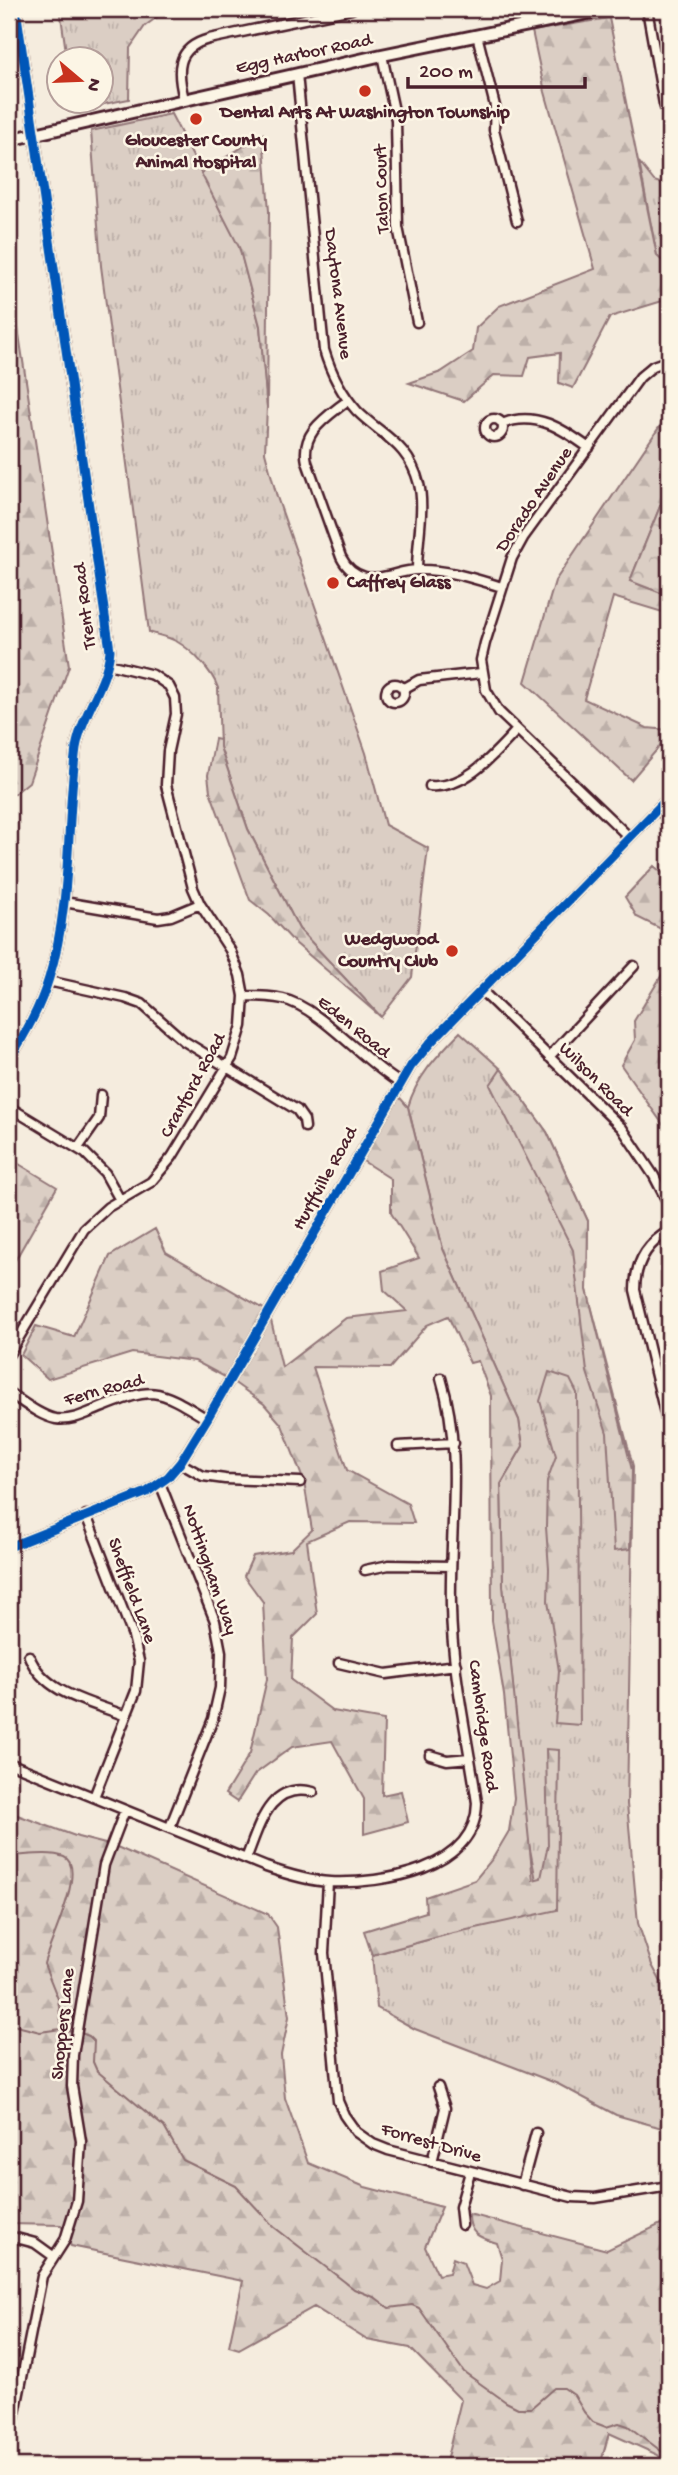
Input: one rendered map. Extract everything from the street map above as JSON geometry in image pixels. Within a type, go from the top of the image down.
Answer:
[{"type":"main road","name":"Egg Harbor Road","points":[[9,140],[382,55],[607,9]]},
{"type":"street","name":"Trent Road","points":[[9,1060],[31,1022],[48,981],[59,938],[77,740],[108,664],[109,630],[16,9]]},
{"type":"street","points":[[184,99],[179,78],[180,66],[185,53],[195,44],[352,9]]},
{"type":"street","points":[[647,9],[669,120]]},
{"type":"street","points":[[477,35],[495,106],[494,130],[517,221]]},
{"type":"street","name":"Talon Court","points":[[382,55],[396,120],[398,227],[417,322]]},
{"type":"street","points":[[658,71],[669,69]]},
{"type":"street","name":"Daytona Avenue","points":[[297,74],[324,349],[332,374],[348,400],[394,441],[414,470],[421,496],[416,570]]},
{"type":"street","name":"Dorado Avenue","points":[[481,673],[483,649],[517,548],[643,374],[653,366],[669,360]]},
{"type":"street","points":[[348,400],[314,428],[305,449],[307,462],[341,557],[351,570],[366,578],[416,570],[457,574],[502,587]]},
{"type":"street","points":[[502,424],[525,418],[547,422],[566,431],[589,448]]},
{"type":"street","name":"Cranford Road","points":[[9,1354],[84,1229],[96,1216],[143,1187],[162,1170],[227,1067],[241,1034],[244,996],[240,975],[230,950],[200,904],[193,888],[166,785],[168,751],[176,714],[175,698],[169,686],[153,675],[108,664]]},
{"type":"street","points":[[403,689],[419,680],[481,673],[491,701],[517,730],[629,837]]},
{"type":"street","points":[[430,786],[443,786],[462,779],[517,730]]},
{"type":"street","name":"Hurffville Road","points":[[9,1544],[147,1492],[180,1463],[400,1083],[423,1051],[669,797]]},
{"type":"street","points":[[658,809],[669,820]]},
{"type":"street","points":[[64,902],[158,918],[178,914],[200,904]]},
{"type":"street","points":[[549,1057],[634,966]]},
{"type":"street","points":[[48,981],[136,1001],[148,1007],[184,1041],[297,1110],[304,1120],[304,1127]]},
{"type":"street","name":"Wilson Road","points":[[482,991],[622,1128],[654,1176],[669,1205]]},
{"type":"street","name":"Eden Road","points":[[244,996],[284,999],[299,1005],[319,1018],[379,1070],[400,1083]]},
{"type":"street","points":[[78,1149],[99,1118],[101,1094]]},
{"type":"street","points":[[9,1107],[78,1149],[105,1172],[120,1200]]},
{"type":"street","points":[[669,1231],[649,1246],[641,1258],[636,1272],[635,1290],[669,1430]]},
{"type":"street","name":"Cambridge Road","points":[[9,1763],[291,1875],[328,1882],[358,1880],[407,1872],[439,1861],[456,1850],[471,1832],[477,1811],[451,1610],[454,1443],[452,1420],[441,1378]]},
{"type":"street","name":"Fern Road","points":[[9,1393],[44,1414],[63,1419],[83,1415],[134,1395],[157,1393],[176,1400],[207,1419]]},
{"type":"street","points":[[398,1446],[454,1443]]},
{"type":"street","points":[[180,1463],[203,1476],[300,1482]]},
{"type":"street","name":"Nottingham Way","points":[[160,1483],[215,1621],[221,1652],[220,1688],[213,1719],[170,1827]]},
{"type":"street","name":"Sheffield Lane","points":[[86,1516],[138,1654],[138,1683],[94,1797]]},
{"type":"street","points":[[365,1570],[388,1564],[451,1566]]},
{"type":"street","points":[[29,1656],[37,1674],[55,1689],[126,1716]]},
{"type":"street","points":[[339,1663],[386,1674],[456,1665]]},
{"type":"street","points":[[430,1755],[447,1760],[470,1758]]},
{"type":"street","points":[[246,1859],[263,1816],[272,1803],[294,1790],[313,1791]]},
{"type":"street","name":"Shoppers Lane","points":[[9,2444],[42,2276],[65,2240],[75,2211],[80,2141],[71,2078],[76,2031],[106,1857],[125,1810]]},
{"type":"street","name":"Forrest Drive","points":[[328,1882],[324,1953],[336,2092],[340,2109],[352,2127],[367,2141],[432,2162],[572,2197],[587,2198],[669,2186]]},
{"type":"street","points":[[432,2162],[445,2108],[438,2087]]},
{"type":"street","points":[[522,2185],[536,2133]]},
{"type":"street","points":[[462,2225],[460,2207],[470,2172]]},
{"type":"street","points":[[9,2236],[35,2243],[53,2256]]},
{"type":"green space","points":[[60,9],[168,9],[145,26],[130,48],[129,99],[116,102],[116,46],[65,46]]},
{"type":"green space","points":[[609,18],[657,256],[669,267],[669,299],[610,317],[573,388],[559,383],[560,353],[530,357],[524,376],[494,375],[464,401],[409,383],[441,372],[473,351],[476,328],[499,306],[595,269],[545,92],[532,31]]},
{"type":"green space","name":"Wedgwood Country Club","points":[[171,114],[239,246],[260,326],[267,407],[265,452],[277,497],[366,753],[385,825],[428,848],[412,977],[381,1017],[299,929],[248,829],[220,747],[218,688],[211,675],[201,661],[182,645],[149,632],[101,266],[91,131]]},
{"type":"green space","points":[[263,134],[269,211],[267,407],[260,326],[239,247],[201,173]]},
{"type":"green space","points":[[639,162],[654,181],[669,186],[669,267],[657,256]]},
{"type":"green space","points":[[9,268],[69,666],[29,782],[9,798]]},
{"type":"green space","points":[[662,423],[669,425],[669,484],[630,581],[669,596],[669,614],[613,597],[584,699],[647,728],[669,730],[669,740],[666,739],[631,780],[525,682],[555,581]]},
{"type":"green space","points":[[669,484],[669,596],[630,581]]},
{"type":"green space","points":[[215,739],[220,740],[220,747],[248,829],[299,929],[381,1017],[250,900],[210,791],[208,775]]},
{"type":"green space","points":[[654,866],[669,876],[669,933],[637,917],[625,897]]},
{"type":"green space","points":[[669,963],[669,1133],[621,1065],[635,1040],[634,1021]]},
{"type":"green space","points":[[460,1032],[501,1069],[547,1132],[588,1221],[587,1290],[633,1466],[627,1804],[638,1923],[652,1965],[661,1982],[669,1985],[669,2130],[616,2115],[558,2084],[415,2029],[377,2008],[372,1955],[449,1934],[538,1891],[528,1839],[503,1586],[501,1484],[523,1446],[519,1420],[443,1249],[408,1107],[423,1076]]},
{"type":"green space","points":[[501,1069],[547,1132],[588,1221],[587,1290],[632,1470],[630,1549],[614,1551],[607,1433],[587,1372],[573,1250],[490,1085]]},
{"type":"green space","points":[[395,1092],[408,1107],[443,1249],[519,1420],[523,1446],[501,1484],[503,1586],[533,1880],[541,1878],[548,1845],[546,1749],[559,1750],[557,1910],[449,1934],[372,1955],[364,1931],[426,1912],[425,1897],[475,1880],[493,1858],[509,1831],[514,1798],[504,1695],[492,1621],[491,1396],[478,1361],[470,1363],[448,1316],[427,1325],[390,1368],[313,1367],[347,1470],[408,1504],[414,1523],[350,1522],[307,1541],[317,1614],[293,1638],[291,1680],[333,1711],[384,1720],[382,1795],[401,1791],[408,1822],[364,1834],[364,1799],[332,1741],[292,1747],[255,1774],[237,1802],[225,1794],[250,1753],[267,1679],[263,1602],[244,1576],[253,1556],[291,1550],[312,1530],[304,1482],[282,1425],[264,1404],[229,1379],[195,1361],[132,1353],[48,1379],[21,1355],[36,1326],[74,1337],[110,1256],[155,1229],[166,1252],[269,1312],[282,1367],[346,1318],[407,1311],[384,1290],[382,1271],[419,1258],[391,1213],[391,1179],[355,1156]]},
{"type":"green space","points":[[9,1158],[57,1187],[9,1271]]},
{"type":"green space","points":[[549,1372],[570,1379],[577,1393],[580,1725],[555,1723],[559,1671],[548,1601],[546,1527],[547,1481],[556,1456],[540,1401]]},
{"type":"green space","points":[[9,1812],[78,1837],[117,1847],[268,1914],[277,1927],[289,2017],[281,2055],[285,2098],[308,2163],[365,2187],[442,2207],[425,2247],[438,2275],[449,2273],[453,2258],[463,2262],[472,2285],[486,2289],[500,2281],[502,2259],[497,2243],[473,2231],[469,2214],[607,2250],[669,2220],[669,2466],[665,2466],[658,2455],[609,2433],[600,2466],[445,2466],[461,2400],[410,2348],[367,2340],[314,2307],[239,2349],[229,2346],[243,2281],[71,2246],[61,2225],[9,2224]]},
{"type":"waterway","points":[[9,1856],[51,1854],[64,1857],[70,1864],[72,1875],[69,1890],[44,1964],[58,1999],[62,2028]]},
{"type":"waterway","points":[[9,2024],[40,2032],[61,2029],[72,2031]]},
{"type":"waterway","points":[[81,2033],[94,2041],[93,2062],[97,2071],[164,2127],[183,2160],[236,2186],[274,2227],[354,2289],[376,2298],[389,2308],[412,2305],[419,2308],[464,2372],[518,2408],[531,2408],[554,2388],[564,2388],[574,2395],[593,2422],[606,2427],[619,2423],[628,2426],[669,2457]]},
{"type":"cycle path","points":[[9,1060],[41,1000],[56,950],[65,893],[76,748],[83,723],[104,675],[110,650],[16,9]]},
{"type":"cycle path","points":[[9,1547],[147,1492],[168,1477],[180,1463],[207,1419],[411,1066],[431,1042],[669,797]]},
{"type":"place","name":"Dental Arts At Washington Township","points":[[365,91]]},
{"type":"place","name":"Gloucester County Animal Hospital","points":[[196,119]]},
{"type":"place","name":"Caffrey Glass","points":[[333,583]]},
{"type":"place","name":"Wedgwood Country Club","points":[[452,951]]}]
